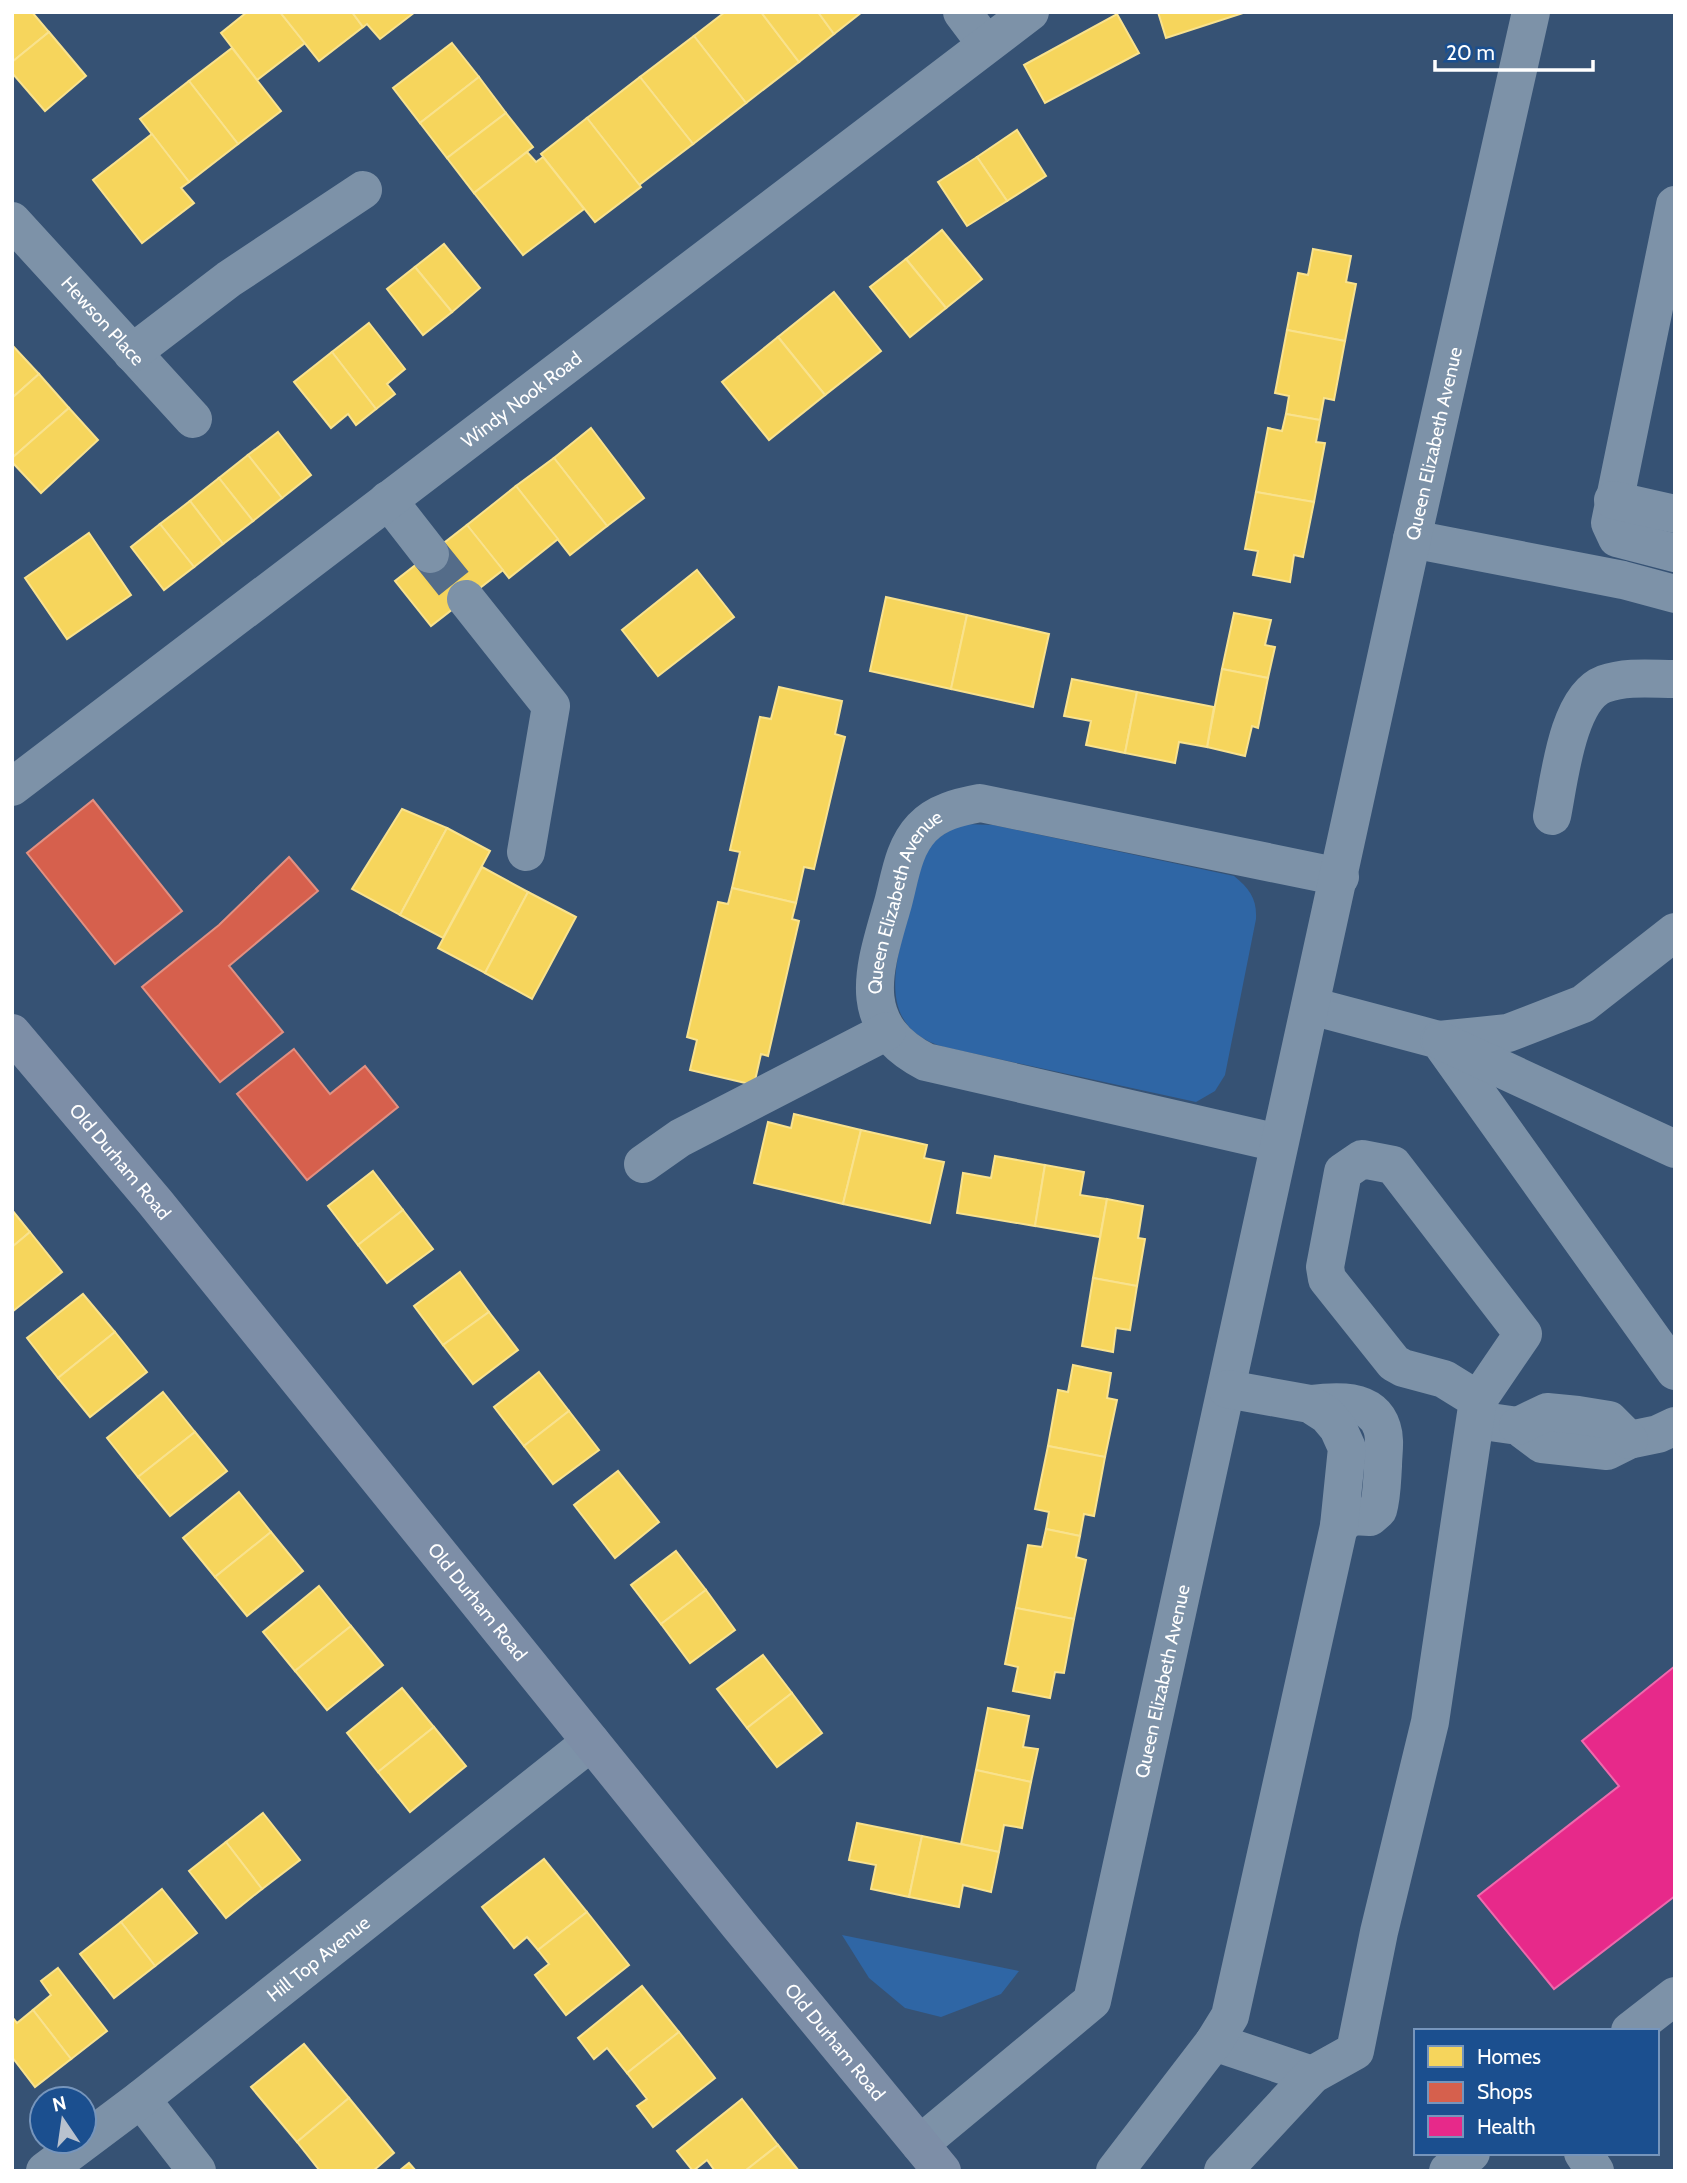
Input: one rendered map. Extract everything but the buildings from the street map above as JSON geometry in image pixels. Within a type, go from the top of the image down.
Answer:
[{"type":"main road","name":"Old Durham Road","points":[[12,1033],[155,1202],[739,1926],[931,2157]]},
{"type":"street","points":[[962,12],[986,44]]},
{"type":"street","name":"Windy Nook Road","points":[[12,787],[1030,12]]},
{"type":"street","name":"Queen Elizabeth Avenue","points":[[931,2157],[1092,2000],[1412,539],[1531,12]]},
{"type":"street","points":[[132,353],[229,279],[363,190]]},
{"type":"street","points":[[1675,205],[1610,523],[1618,538],[1675,553]]},
{"type":"street","name":"Hewson Place","points":[[12,221],[193,419]]},
{"type":"street","points":[[388,500],[430,554]]},
{"type":"street","points":[[1613,500],[1675,514]]},
{"type":"street","points":[[1412,539],[1623,580],[1675,594]]},
{"type":"street","points":[[466,599],[551,706],[526,852]]},
{"type":"street","points":[[1552,816],[1573,720],[1586,700],[1601,685],[1622,680],[1675,679]]},
{"type":"street","name":"Queen Elizabeth Avenue","points":[[1279,1143],[926,1062],[911,1054],[887,1031],[876,1005],[874,976],[908,847],[922,828],[957,807],[980,803],[1340,877]]},
{"type":"street","points":[[1439,1040],[1508,1033],[1583,1004],[1675,932]]},
{"type":"street","points":[[1311,1006],[1439,1040],[1675,1149]]},
{"type":"street","points":[[643,1164],[680,1138],[887,1031]]},
{"type":"street","points":[[1439,1040],[1675,1371]]},
{"type":"street","points":[[1223,2171],[1312,2075],[1354,2051],[1379,1932],[1430,1722],[1477,1410],[1523,1334],[1393,1165],[1362,1159],[1343,1172],[1325,1267],[1327,1279],[1394,1363],[1444,1379],[1477,1410],[1518,1426],[1542,1444],[1607,1451],[1629,1440],[1658,1434],[1675,1426]]},
{"type":"street","points":[[1115,2171],[1230,2016],[1339,1526],[1347,1448],[1338,1428],[1327,1415],[1310,1404],[1227,1389]]},
{"type":"street","name":"Hill Top Avenue","points":[[45,2171],[141,2099],[591,1742]]},
{"type":"street","points":[[1633,2029],[1675,1996]]},
{"type":"street","points":[[1213,2042],[1312,2075]]},
{"type":"street","points":[[141,2099],[197,2171]]},
{"type":"street","points":[[1448,2171],[1468,2155]]},
{"type":"street","points":[[1584,2155],[1595,2171]]},
{"type":"shaded area","points":[[964,824],[993,825],[1234,876],[1244,885],[1254,900],[1256,919],[1225,1075],[1215,1091],[1196,1102],[944,1047],[922,1038],[907,1024],[899,1009],[895,990],[896,971],[917,869],[922,857],[935,841]]},
{"type":"shaded area","points":[[842,1935],[1019,1971],[1001,1994],[941,2017],[905,2008],[869,1978]]},
{"type":"tunnel","points":[[430,554],[466,599]]}]
